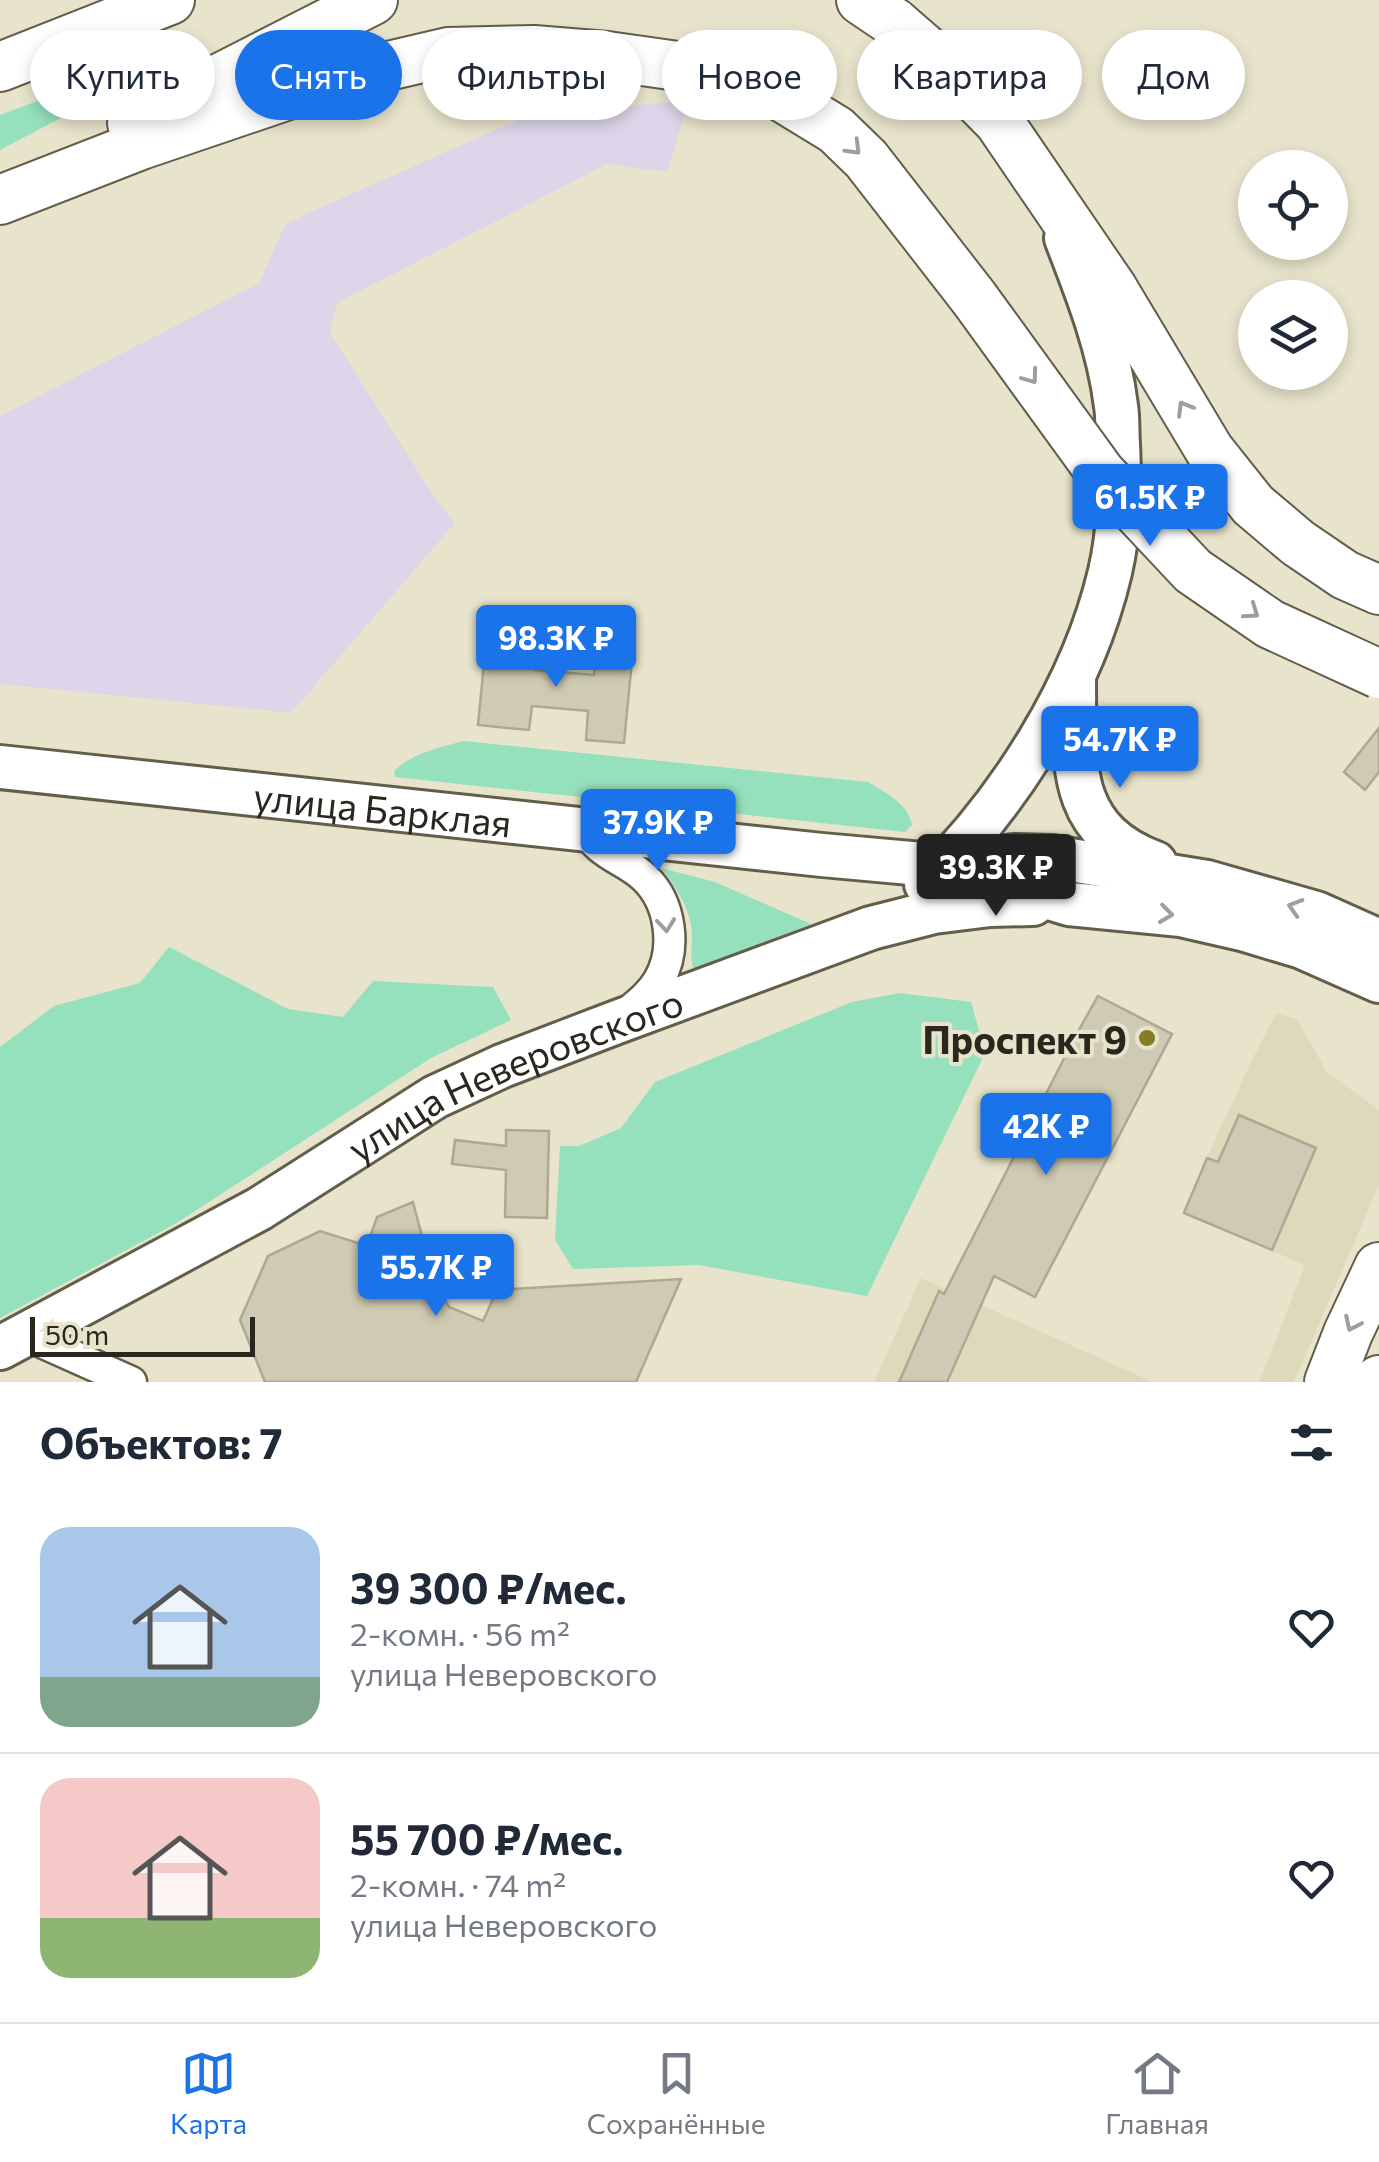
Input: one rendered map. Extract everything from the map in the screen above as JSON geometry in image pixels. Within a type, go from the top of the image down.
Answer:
[{"type":"main road","points":[[0,67],[170,0]]},
{"type":"main road","points":[[0,190],[373,0]]},
{"type":"main road","points":[[861,0],[930,53],[1000,122],[1113,289],[1210,450],[1253,505],[1345,575],[1379,590]]},
{"type":"main road","points":[[0,200],[142,145],[340,77],[448,52],[534,50],[734,74],[836,130],[866,159],[974,298],[1100,473],[1192,570],[1270,624],[1379,674]]},
{"type":"main road","points":[[872,928],[944,866],[992,810],[1074,675],[1110,572],[1120,504],[1116,406],[1099,330],[1048,192]]},
{"type":"main road","points":[[1074,675],[1078,777],[1086,806],[1098,826],[1121,848],[1207,882]]},
{"type":"main road","name":"улица Барклая","points":[[0,767],[944,866],[1069,904],[1181,915],[1242,929],[1302,947],[1379,982]]},
{"type":"main road","name":"улица Барклая","points":[[944,866],[1014,856],[1052,857],[1207,882],[1316,913],[1379,940]]},
{"type":"main road","name":"улица Неверовского","points":[[13,1342],[259,1210],[435,1097],[502,1066],[872,928],[962,908],[1069,904]]},
{"type":"main road","points":[[1329,1382],[1379,1268]]},
{"type":"street","points":[[584,829],[600,847],[643,876],[659,894],[667,915],[667,960],[659,980],[644,999],[616,1022]]},
{"type":"street","points":[[13,1342],[131,1382]]},
{"type":"shaded area","points":[[662,103],[662,120],[683,120],[667,172],[607,164],[337,303],[330,333],[455,523],[291,713],[0,684],[0,416],[259,283],[285,225],[308,213],[518,120],[642,120],[642,105]]},
{"type":"shaded area","points":[[1276,1013],[1297,1019],[1327,1072],[1379,1110],[1379,1185],[1294,1382],[1259,1382],[1305,1265],[1182,1212]]},
{"type":"shaded area","points":[[921,1278],[1153,1382],[874,1382]]},
{"type":"green space","points":[[30,104],[30,120],[57,120],[0,150],[0,115]]},
{"type":"green space","points":[[464,741],[868,782],[901,805],[912,825],[905,832],[395,777],[394,771],[409,760]]},
{"type":"green space","points":[[661,868],[715,882],[811,924],[693,968],[689,916],[678,891]]},
{"type":"green space","points":[[169,947],[288,1009],[343,1017],[373,981],[493,987],[511,1020],[431,1058],[175,1224],[0,1318],[0,1047],[54,1006],[140,983]]},
{"type":"green space","points":[[900,993],[971,1002],[979,1030],[992,1039],[867,1296],[699,1265],[573,1269],[555,1240],[560,1146],[579,1146],[621,1128],[655,1082],[852,1002]]},
{"type":"building","points":[[486,642],[537,647],[535,670],[594,675],[596,646],[633,650],[624,743],[586,740],[588,711],[532,706],[529,730],[478,725]]},
{"type":"building","points":[[1379,728],[1379,772],[1365,790],[1344,772]]},
{"type":"building","points":[[1098,996],[1172,1034],[1035,1297],[994,1276],[947,1382],[899,1382],[939,1291],[944,1294]]},
{"type":"building","points":[[1239,1115],[1316,1148],[1272,1250],[1184,1213],[1207,1158],[1218,1162]]},
{"type":"building","points":[[506,1130],[549,1131],[547,1218],[505,1217],[506,1170],[452,1164],[455,1140],[506,1146]]},
{"type":"building","points":[[413,1202],[434,1282],[449,1307],[483,1321],[497,1290],[681,1279],[636,1382],[265,1382],[240,1320],[268,1256],[320,1231],[367,1246],[377,1217]]},
{"type":"place","name":"Проспект 9","points":[[1147,1038]]}]
